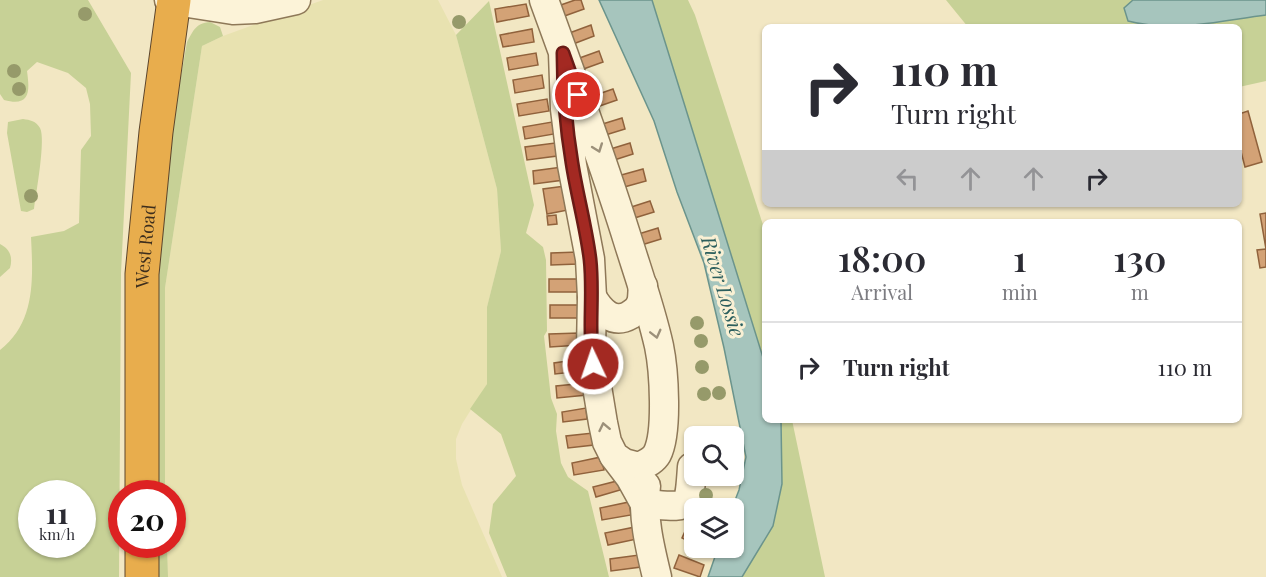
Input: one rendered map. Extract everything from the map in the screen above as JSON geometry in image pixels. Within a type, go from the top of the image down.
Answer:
[{"type":"highway","name":"West Road","points":[[142,480],[142,274],[157,121],[172,1]]},
{"type":"highway","points":[[142,558],[142,577]]},
{"type":"lane","points":[[172,1],[244,10],[296,0]]},
{"type":"lane","points":[[544,0],[608,177],[660,348],[664,381],[663,428],[646,482],[645,504],[649,543],[657,577]]},
{"type":"lane","points":[[563,53],[565,109],[572,165],[590,260],[591,350],[603,423],[607,442],[614,456],[630,477],[645,504]]},
{"type":"lane","points":[[592,297],[606,315],[622,319],[640,306],[643,286]]},
{"type":"lane","points":[[614,456],[624,463],[639,467],[656,455]]},
{"type":"lane","points":[[645,504],[679,506],[686,503],[690,496],[691,486]]},
{"type":"shaded area","points":[[323,0],[438,0],[456,35],[497,189],[501,251],[487,307],[487,384],[462,424],[456,439],[456,459],[462,485],[502,577],[168,577],[167,558],[186,558],[186,480],[165,480],[165,288],[202,46],[223,36]]},
{"type":"green space","points":[[0,0],[88,0],[131,73],[121,273],[120,480],[108,480],[108,558],[119,558],[119,577],[0,577],[0,350],[12,339],[26,313],[32,283],[31,237],[64,231],[79,223],[81,150],[91,136],[90,104],[86,88],[68,73],[37,62],[27,71],[26,96],[19,101],[4,100],[0,94]]},
{"type":"green space","points":[[652,0],[688,0],[695,15],[762,222],[762,354]]},
{"type":"green space","points":[[946,0],[1266,0],[1266,81],[1242,86],[1242,24],[966,24]]},
{"type":"green space","points":[[489,1],[534,205],[526,233],[543,247],[546,260],[547,331],[544,336],[551,398],[557,414],[556,431],[561,463],[568,477],[588,491],[609,577],[507,577],[489,533],[493,504],[516,476],[501,434],[470,409],[487,384],[487,307],[501,251],[497,189],[456,35]]},
{"type":"green space","points":[[210,22],[220,27],[223,36],[202,46],[165,288],[165,480],[152,480],[159,201],[187,42],[193,31]]},
{"type":"green space","points":[[23,119],[37,124],[42,134],[34,209],[27,212],[21,211],[7,133],[8,122]]},
{"type":"green space","points":[[0,244],[8,251],[11,260],[10,268],[0,277]]},
{"type":"green space","points":[[781,423],[793,423],[825,577],[742,577],[773,526],[782,484]]},
{"type":"green space","points":[[151,558],[167,558],[168,577],[151,577]]},
{"type":"water","name":"River Lossie","points":[[599,0],[652,0],[762,354],[762,423],[781,423],[782,484],[773,526],[742,577],[708,577],[715,558],[744,558],[744,498],[736,498],[740,486],[744,486],[746,457],[744,426],[740,426],[704,263],[677,192],[654,121]]},
{"type":"water","points":[[1133,0],[1266,0],[1266,15],[1204,24],[1145,24],[1128,21],[1124,8]]},
{"type":"building","points":[[581,0],[584,9],[559,18],[555,7]]},
{"type":"building","points":[[526,4],[529,16],[497,22],[495,9]]},
{"type":"building","points":[[591,25],[594,36],[568,46],[564,35]]},
{"type":"building","points":[[532,29],[534,42],[503,47],[500,35]]},
{"type":"building","points":[[599,51],[603,62],[578,71],[574,60]]},
{"type":"building","points":[[536,53],[538,65],[509,70],[507,58]]},
{"type":"building","points":[[542,75],[544,88],[515,93],[513,80]]},
{"type":"building","points":[[613,89],[617,100],[591,109],[587,98]]},
{"type":"building","points":[[547,99],[549,111],[519,116],[517,104]]},
{"type":"building","points":[[1248,111],[1262,162],[1245,167],[1242,156],[1242,113]]},
{"type":"building","points":[[622,118],[625,129],[599,137],[596,126]]},
{"type":"building","points":[[552,122],[554,134],[525,139],[523,127]]},
{"type":"building","points":[[555,143],[557,156],[527,160],[525,147]]},
{"type":"building","points":[[630,143],[633,154],[608,162],[604,151]]},
{"type":"building","points":[[562,167],[564,180],[534,184],[533,171]]},
{"type":"building","points":[[643,169],[646,181],[617,189],[614,177]]},
{"type":"building","points":[[565,186],[568,210],[547,214],[543,189]]},
{"type":"building","points":[[650,201],[654,212],[628,220],[625,209]]},
{"type":"building","points":[[1266,213],[1266,249],[1260,214]]},
{"type":"building","points":[[556,215],[557,224],[548,225],[547,216]]},
{"type":"building","points":[[658,228],[661,239],[635,247],[632,236]]},
{"type":"building","points":[[1266,249],[1266,267],[1260,268],[1257,250]]},
{"type":"building","points":[[578,252],[578,264],[551,265],[551,253]]},
{"type":"building","points":[[549,279],[579,279],[579,292],[549,292]]},
{"type":"building","points":[[550,305],[580,305],[580,318],[550,318]]},
{"type":"building","points":[[579,333],[580,345],[550,347],[549,334]]},
{"type":"building","points":[[581,359],[582,371],[555,374],[554,363]]},
{"type":"building","points":[[586,383],[587,395],[557,398],[556,386]]},
{"type":"building","points":[[586,408],[587,419],[563,422],[562,412]]},
{"type":"building","points":[[593,433],[594,445],[568,448],[566,436]]},
{"type":"building","points":[[601,457],[604,470],[574,475],[572,463]]},
{"type":"building","points":[[617,481],[620,490],[596,497],[593,487]]},
{"type":"building","points":[[629,502],[631,515],[602,520],[600,508]]},
{"type":"building","points":[[635,527],[637,539],[608,545],[605,533]]},
{"type":"building","points":[[639,555],[641,567],[611,571],[610,559]]},
{"type":"building","points":[[679,555],[704,565],[700,577],[674,568]]},
{"type":"route","points":[[578,95],[563,53],[563,87],[572,165],[590,260],[593,364]]}]
